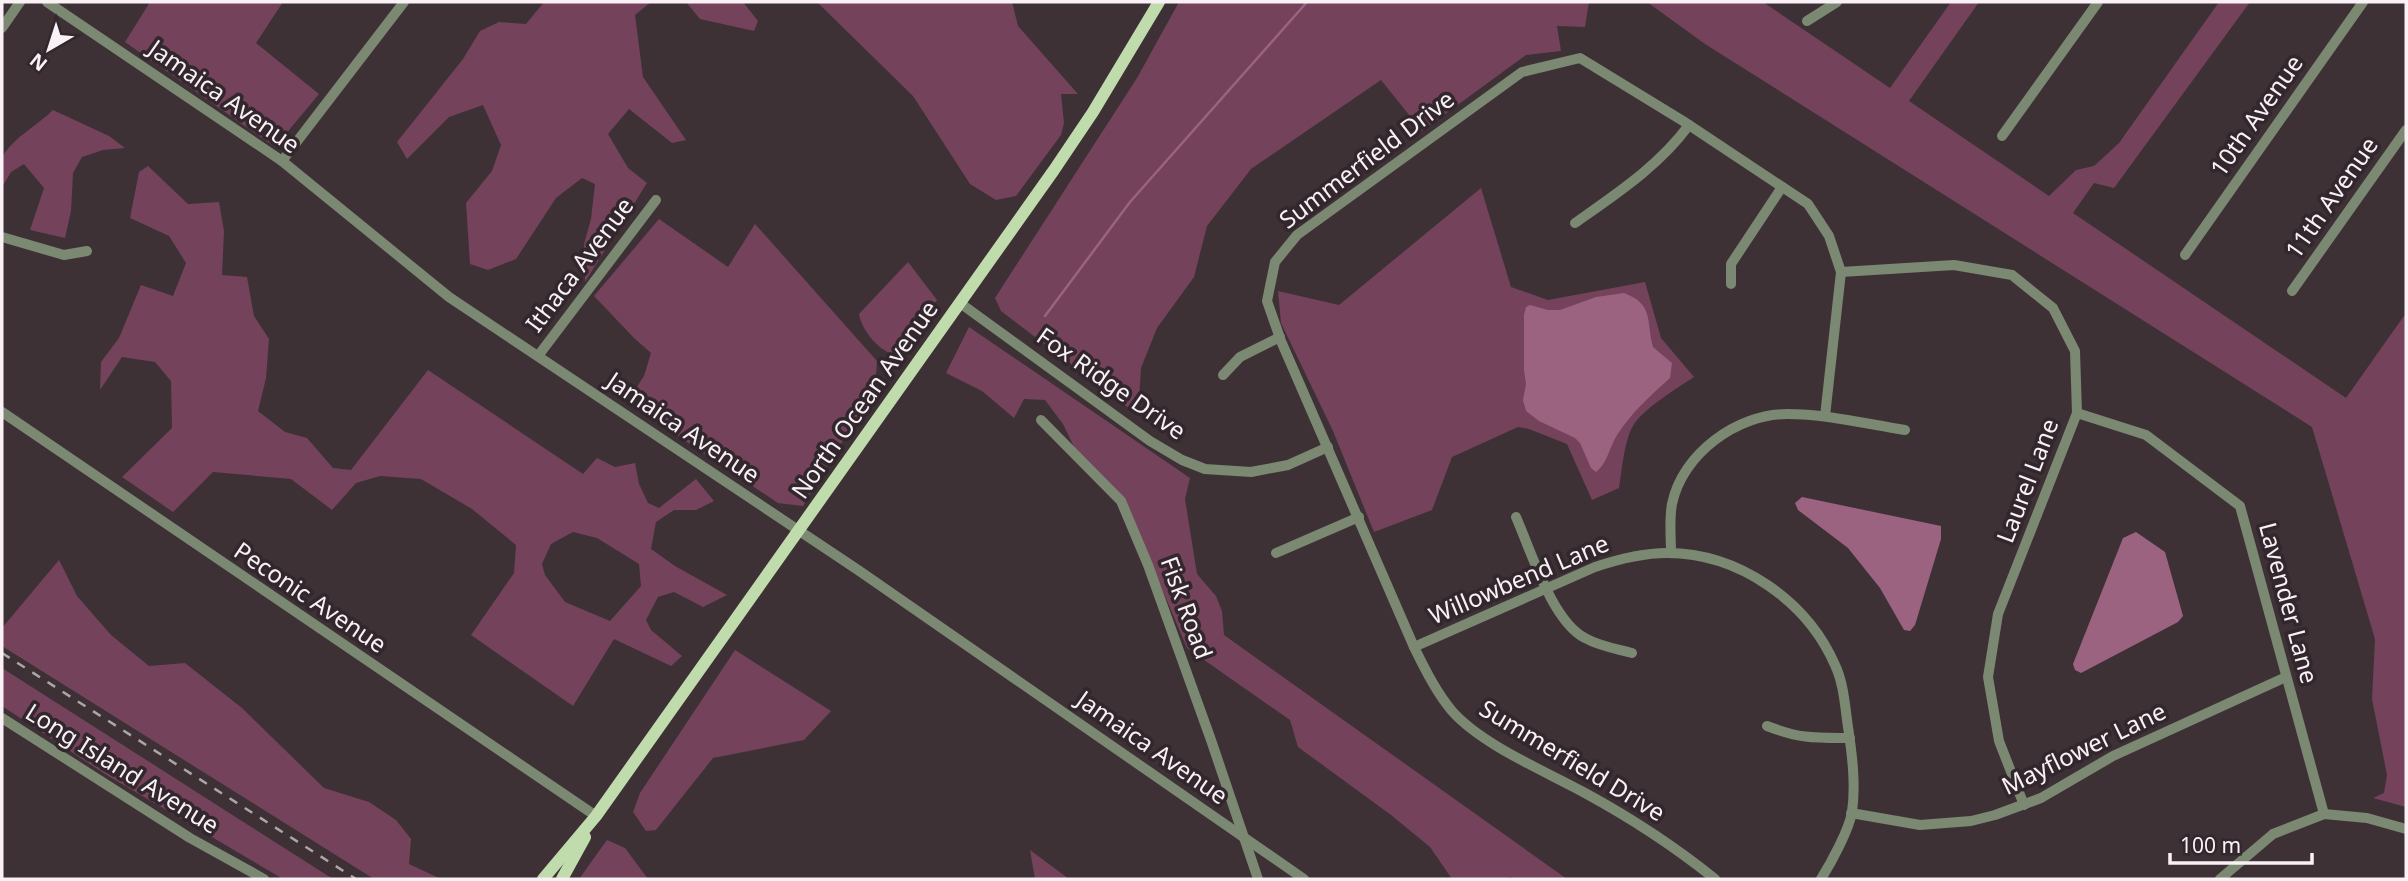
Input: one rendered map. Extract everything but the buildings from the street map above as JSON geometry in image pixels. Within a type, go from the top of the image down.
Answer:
[{"type":"main road","name":"North Ocean Avenue","points":[[543,879],[596,816],[1074,142],[1159,2]]},
{"type":"main road","name":"North Ocean Avenue","points":[[562,879],[596,816]]},
{"type":"street","points":[[2,28],[20,2]]},
{"type":"street","name":"Jamaica Avenue","points":[[47,2],[282,161],[449,297],[799,531],[1304,879]]},
{"type":"street","points":[[282,161],[404,2]]},
{"type":"street","points":[[1807,21],[1837,2]]},
{"type":"street","points":[[2002,136],[2098,2]]},
{"type":"street","name":"10th Avenue","points":[[2185,255],[2363,2]]},
{"type":"street","name":"Summerfield Drive","points":[[1715,879],[1636,822],[1469,727],[1452,711],[1434,687],[1413,647],[1280,337],[1267,301],[1275,262],[1297,235],[1522,72],[1580,58],[1689,125],[1808,204],[1829,236],[1841,272],[1825,416]]},
{"type":"street","points":[[1575,223],[1654,164],[1673,146],[1689,125]]},
{"type":"street","name":"11th Avenue","points":[[2292,291],[2406,130]]},
{"type":"street","points":[[1731,284],[1731,264],[1782,187]]},
{"type":"street","name":"Ithaca Avenue","points":[[538,356],[656,200]]},
{"type":"street","points":[[2,237],[64,255],[87,251]]},
{"type":"street","name":"Laurel Lane","points":[[1841,272],[1954,265],[2012,275],[2053,308],[2075,351],[2077,413],[1998,614],[1988,677],[1998,741],[2024,805]]},
{"type":"street","name":"Fox Ridge Drive","points":[[960,303],[1150,441],[1182,460],[1205,469],[1251,472],[1288,465],[1328,447]]},
{"type":"street","points":[[1223,375],[1240,357],[1280,337]]},
{"type":"street","name":"Peconic Avenue","points":[[2,412],[596,816]]},
{"type":"street","name":"Lavender Lane","points":[[2077,413],[2146,435],[2240,506],[2324,814]]},
{"type":"street","points":[[1671,553],[1672,503],[1688,468],[1707,445],[1726,433],[1773,415],[1825,416],[1905,430]]},
{"type":"street","name":"Fisk Road","points":[[1041,420],[1121,501],[1148,565],[1258,879]]},
{"type":"street","points":[[1276,553],[1359,517]]},
{"type":"street","points":[[1516,517],[1547,588],[1569,626],[1584,638],[1632,653]]},
{"type":"street","name":"Willowbend Lane","points":[[1413,647],[1595,567],[1625,558],[1671,553],[1713,560],[1756,578],[1782,595],[1802,615],[1824,641],[1837,668],[1850,738],[1853,769],[1852,813],[1821,879]]},
{"type":"street","name":"Mayflower Lane","points":[[1852,813],[1920,825],[1971,821],[2024,805],[2054,792],[2113,756],[2286,677]]},
{"type":"street","name":"Long Island Avenue","points":[[2,718],[251,879]]},
{"type":"street","points":[[1767,726],[1793,736],[1850,738]]},
{"type":"street","points":[[2220,879],[2273,834],[2324,814],[2367,818],[2406,829]]},
{"type":"street","name":"Long Island Avenue","points":[[219,856],[264,879]]},
{"type":"shaded area","points":[[150,2],[283,2],[256,43],[319,94],[275,147],[125,42]]},
{"type":"shaded area","points":[[544,2],[651,2],[635,15],[643,77],[686,140],[672,143],[629,109],[608,134],[628,168],[647,183],[585,282],[584,244],[591,219],[595,184],[582,178],[556,198],[516,259],[488,270],[470,264],[466,203],[492,171],[501,145],[483,105],[449,117],[407,159],[397,142],[463,59],[480,31],[499,22],[526,24]]},
{"type":"shaded area","points":[[686,2],[743,2],[758,21],[754,31],[700,19]]},
{"type":"shaded area","points":[[817,2],[1012,2],[1018,26],[1078,94],[1061,94],[1064,123],[1061,135],[1016,196],[996,200],[970,184],[913,96]]},
{"type":"shaded area","points":[[1179,2],[1589,2],[1585,27],[1557,26],[1561,51],[1526,55],[1422,131],[1381,80],[1251,169],[1207,226],[1194,277],[1157,328],[1141,368],[1138,415],[1001,311],[995,298],[1137,78]]},
{"type":"shaded area","points":[[1647,2],[1763,2],[1890,88],[1951,2],[1979,2],[1909,101],[2049,196],[2076,170],[2094,166],[2119,143],[2219,2],[2250,2],[2114,188],[2094,183],[2073,213],[2346,398],[2406,313],[2406,807],[2373,798],[2384,793],[2387,775],[2372,699],[2375,639],[2312,427],[1705,44]]},
{"type":"shaded area","points":[[53,110],[109,136],[125,148],[103,150],[82,157],[73,173],[71,211],[65,238],[30,230],[44,188],[24,164],[11,172],[2,187],[1,161],[6,151]]},
{"type":"shaded area","points":[[148,166],[188,204],[219,202],[224,231],[222,275],[247,277],[254,316],[269,339],[266,378],[258,411],[285,432],[307,438],[333,468],[351,470],[428,370],[583,474],[597,458],[615,467],[635,463],[639,484],[648,503],[659,508],[696,479],[714,501],[696,510],[674,510],[656,522],[651,549],[675,566],[727,595],[703,607],[674,592],[658,597],[646,620],[651,630],[682,656],[671,666],[614,639],[573,706],[471,635],[514,573],[516,545],[472,509],[421,479],[380,476],[356,483],[332,510],[291,479],[213,472],[173,512],[122,477],[172,428],[171,381],[155,362],[122,357],[100,390],[101,362],[119,338],[141,285],[173,296],[186,263],[169,236],[130,218],[139,172]],"holes":[[[573,532],[597,538],[639,564],[641,586],[610,621],[565,602],[545,575],[542,564],[551,544]]]},
{"type":"shaded area","points":[[1481,188],[1511,287],[1548,300],[1645,282],[1661,338],[1694,377],[1653,405],[1634,424],[1626,447],[1619,488],[1592,500],[1567,444],[1518,427],[1452,457],[1432,510],[1374,532],[1333,431],[1281,323],[1278,291],[1339,305]]},
{"type":"shaded area","points":[[659,219],[728,267],[755,224],[877,361],[875,388],[803,506],[778,503],[639,410],[631,396],[644,376],[651,353],[594,296]]},
{"type":"shaded area","points":[[908,262],[937,300],[895,355],[872,339],[859,314]]},
{"type":"shaded area","points":[[1624,293],[1634,297],[1645,308],[1653,347],[1672,363],[1670,378],[1629,419],[1596,472],[1591,468],[1575,438],[1539,421],[1526,411],[1523,400],[1526,384],[1524,315],[1526,307],[1530,305],[1560,310],[1596,297]]},
{"type":"shaded area","points":[[969,327],[1190,478],[1185,499],[1197,574],[1216,596],[1222,611],[1224,635],[1567,879],[1452,879],[1430,847],[1298,747],[1290,720],[1187,648],[1124,499],[1075,449],[1063,424],[1045,400],[1024,399],[1014,418],[982,391],[946,373]]},
{"type":"shaded area","points":[[1802,497],[1941,526],[1941,539],[1915,625],[1910,631],[1904,630],[1880,588],[1848,548],[1798,510],[1795,503]]},
{"type":"shaded area","points":[[2136,532],[2165,552],[2183,616],[2178,622],[2081,673],[2075,670],[2073,664],[2123,538]]},
{"type":"shaded area","points":[[59,560],[77,596],[111,635],[149,666],[185,663],[242,708],[324,788],[369,802],[396,820],[411,839],[409,864],[441,879],[374,879],[2,646],[2,628]]},
{"type":"shaded area","points":[[735,650],[831,711],[804,740],[713,758],[656,830],[646,831],[633,812],[640,793]]},
{"type":"shaded area","points":[[2,668],[333,879],[283,879],[105,774],[2,706]]},
{"type":"shaded area","points":[[607,840],[625,848],[648,879],[579,879]]},
{"type":"shaded area","points":[[1030,850],[1069,879],[1035,879]]},
{"type":"waterway","points":[[1045,316],[1130,202],[1307,2]]},
{"type":"railway","points":[[2,653],[356,879]]}]
